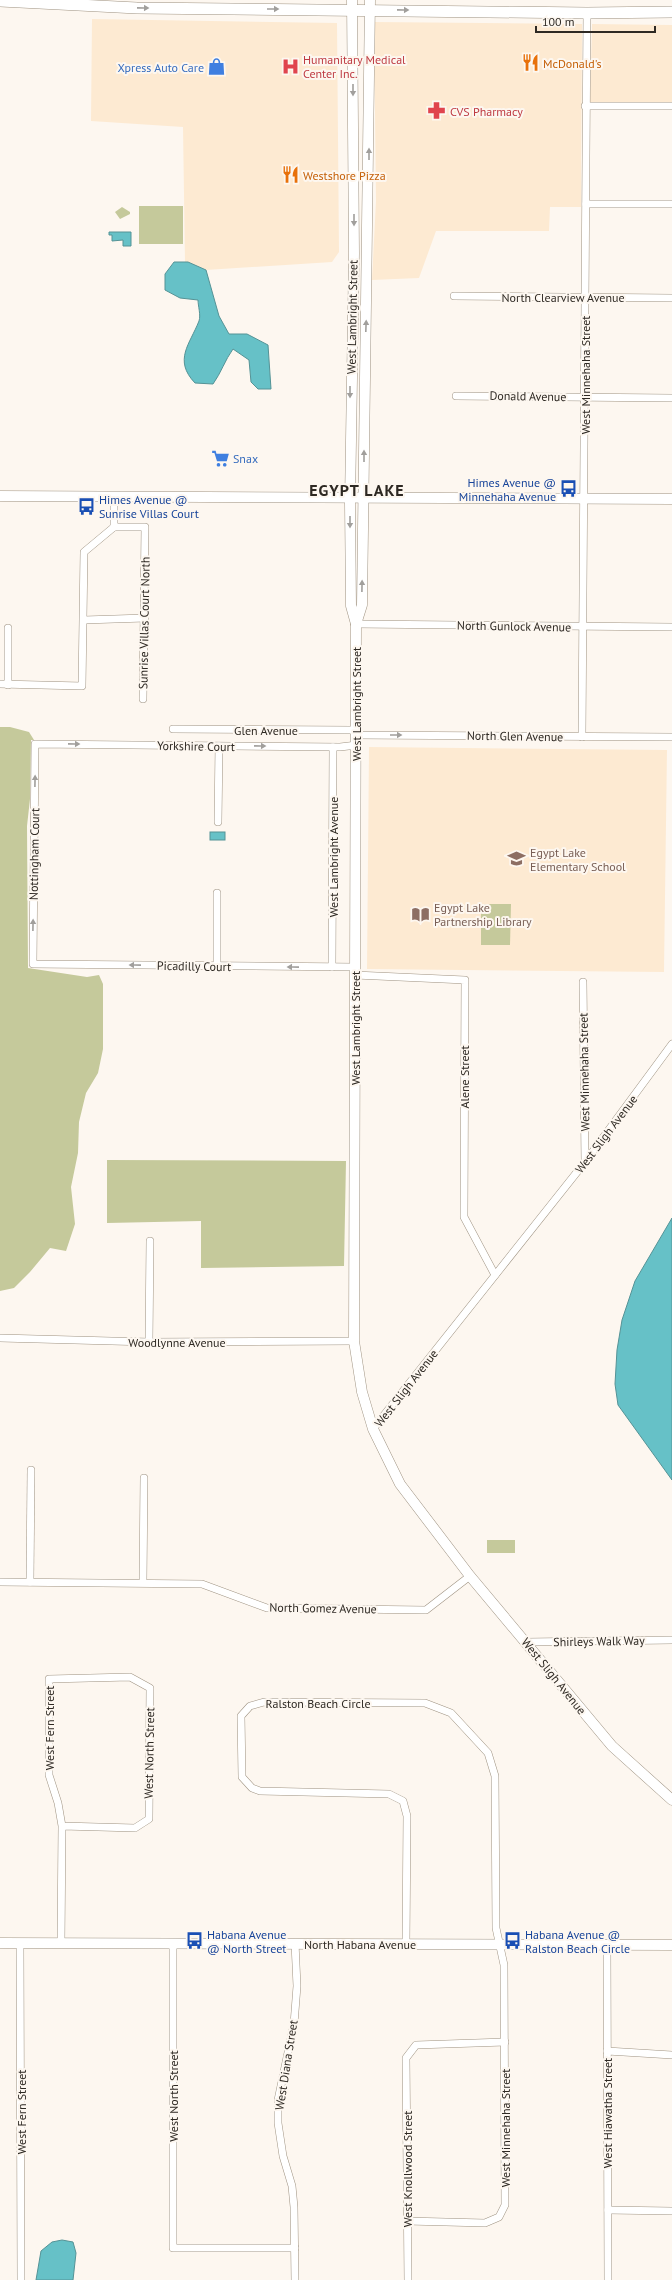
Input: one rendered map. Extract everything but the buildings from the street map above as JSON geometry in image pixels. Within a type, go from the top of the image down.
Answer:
[{"type":"main road","points":[[0,1],[77,2],[137,8],[370,5],[587,13],[672,12]]},
{"type":"main road","name":"West Lambright Street","points":[[352,5],[354,253],[350,496],[351,606],[356,624],[357,735],[354,1341],[362,1392],[373,1429]]},
{"type":"main road","name":"West Lambright Street","points":[[356,624],[362,605],[370,5]]},
{"type":"main road","points":[[0,496],[363,496],[672,499]]},
{"type":"main road","name":"West Sligh Avenue","points":[[373,1429],[400,1484],[470,1576],[612,1746],[672,1800]]},
{"type":"main road","name":"North Habana Avenue","points":[[0,1943],[672,1945]]},
{"type":"street","name":"West Minnehaha Street","points":[[582,737],[586,204],[585,106],[587,13]]},
{"type":"street","points":[[585,106],[672,106]]},
{"type":"street","points":[[586,204],[672,204]]},
{"type":"street","name":"North Clearview Avenue","points":[[454,296],[585,296],[672,298]]},
{"type":"street","name":"Donald Avenue","points":[[456,396],[672,398]]},
{"type":"street","points":[[0,684],[82,686],[84,552],[114,527],[114,496]]},
{"type":"street","name":"Sunrise Villas Court North","points":[[114,527],[146,527],[143,699]]},
{"type":"street","points":[[84,620],[145,618]]},
{"type":"street","name":"North Gunlock Avenue","points":[[356,624],[672,627]]},
{"type":"street","points":[[8,628],[8,684]]},
{"type":"street","name":"Glen Avenue","points":[[173,729],[352,730],[357,735]]},
{"type":"street","name":"North Glen Avenue","points":[[357,735],[672,737]]},
{"type":"street","name":"Yorkshire Court","points":[[35,744],[333,747],[357,745]]},
{"type":"street","name":"Nottingham Court","points":[[33,964],[35,744]]},
{"type":"street","points":[[218,822],[219,746]]},
{"type":"street","name":"West Lambright Avenue","points":[[332,967],[333,747]]},
{"type":"street","points":[[217,966],[218,893]]},
{"type":"street","name":"Picadilly Court","points":[[33,964],[332,967],[355,971]]},
{"type":"street","name":"Alene Street","points":[[355,971],[465,980],[464,1217],[495,1275]]},
{"type":"street","name":"West Minnehaha Street","points":[[584,982],[585,1162]]},
{"type":"street","name":"West Sligh Avenue","points":[[373,1429],[585,1162],[672,1044]]},
{"type":"street","points":[[149,1342],[150,1241]]},
{"type":"street","name":"Woodlynne Avenue","points":[[0,1338],[149,1342],[354,1341]]},
{"type":"street","points":[[30,1582],[31,1470]]},
{"type":"street","points":[[144,1478],[144,1582]]},
{"type":"street","name":"North Gomez Avenue","points":[[0,1582],[144,1582],[202,1584],[267,1608],[426,1610],[470,1576]]},
{"type":"street","name":"Shirleys Walk Way","points":[[526,1642],[672,1640]]},
{"type":"street","name":"West Fern Street","points":[[61,1943],[62,1826],[58,1803],[49,1775],[49,1678],[130,1677],[150,1688]]},
{"type":"street","name":"West North Street","points":[[62,1826],[135,1828],[149,1819],[150,1688]]},
{"type":"street","name":"Ralston Beach Circle","points":[[406,1944],[407,1816],[402,1801],[389,1794],[260,1791],[252,1788],[242,1777],[241,1716],[250,1706],[264,1702],[425,1703],[451,1713],[488,1753],[495,1776],[496,1928],[500,1945]]},
{"type":"street","name":"West Fern Street","points":[[20,1943],[21,2280]]},
{"type":"street","name":"West North Street","points":[[173,1943],[173,2248],[295,2248]]},
{"type":"street","name":"West Diana Street","points":[[295,1943],[297,1986],[294,2024],[278,2100],[278,2124],[282,2156],[292,2186],[294,2207],[295,2280]]},
{"type":"street","name":"West Minnehaha Street","points":[[407,2221],[485,2223],[499,2217],[505,2204],[504,1965],[500,1945]]},
{"type":"street","name":"West Hiawatha Street","points":[[607,1945],[608,2280]]},
{"type":"street","name":"West Knollwood Street","points":[[408,2280],[406,2058],[416,2045],[505,2042]]},
{"type":"street","points":[[607,2051],[672,2055]]},
{"type":"street","points":[[608,2210],[672,2211]]},
{"type":"shaded area","points":[[92,19],[337,23],[339,252],[332,262],[206,270],[185,262],[183,127],[91,121]]},
{"type":"shaded area","points":[[374,22],[582,24],[581,207],[550,207],[549,231],[436,231],[419,278],[372,280],[376,201]]},
{"type":"shaded area","points":[[592,24],[672,25],[672,102],[590,102]]},
{"type":"shaded area","name":"Egypt Lake Elementary School","points":[[369,747],[667,750],[664,972],[367,969]]},
{"type":"green space","points":[[139,206],[183,206],[183,244],[139,244]]},
{"type":"green space","points":[[122,207],[130,212],[130,214],[120,219],[115,212]]},
{"type":"green space","points":[[0,727],[10,727],[29,732],[34,740],[31,740],[30,799],[27,826],[28,968],[87,977],[99,975],[103,984],[103,1049],[98,1073],[86,1093],[79,1122],[78,1153],[71,1187],[75,1224],[66,1251],[50,1248],[14,1288],[0,1291]]},
{"type":"green space","points":[[481,904],[511,904],[510,945],[481,945]]},
{"type":"green space","points":[[107,1160],[346,1161],[344,1266],[201,1268],[201,1221],[107,1223]]},
{"type":"green space","points":[[487,1540],[515,1540],[515,1553],[487,1553]]},
{"type":"water","points":[[109,232],[131,232],[131,246],[123,246],[123,240],[112,241],[112,235],[109,235]]},
{"type":"water","points":[[174,262],[188,262],[206,270],[219,316],[229,334],[247,334],[268,345],[271,389],[258,389],[251,382],[249,360],[233,349],[213,384],[195,383],[188,375],[185,367],[185,352],[200,319],[200,313],[198,300],[180,298],[165,290],[165,274]]},
{"type":"water","points":[[210,832],[225,832],[225,840],[210,840]]},
{"type":"water","points":[[672,1218],[672,1480],[618,1405],[615,1384],[617,1350],[622,1320],[635,1281]]},
{"type":"water","points":[[62,2240],[73,2242],[76,2253],[73,2280],[36,2280],[41,2251],[52,2242]]},
{"type":"place","name":"McDonald's","points":[[530,63]]},
{"type":"place","name":"Humanitary Medical Center Inc.","points":[[290,66]]},
{"type":"place","name":"Xpress Auto Care","points":[[217,67]]},
{"type":"place","name":"CVS Pharmacy","points":[[437,111]]},
{"type":"place","name":"Westshore Pizza","points":[[290,175]]},
{"type":"place","name":"Snax","points":[[220,458]]},
{"type":"place","name":"Himes Avenue @ Minnehaha Avenue","points":[[569,489]]},
{"type":"place","name":"Himes Avenue @ Sunrise Villas Court","points":[[86,506]]},
{"type":"place","name":"Egypt Lake Elementary School","points":[[517,859]]},
{"type":"place","name":"Egypt Lake Partnership Library","points":[[421,914]]},
{"type":"place","name":"Habana Avenue @ North Street","points":[[194,1941]]},
{"type":"place","name":"Habana Avenue @ Ralston Beach Circle","points":[[512,1941]]},
{"type":"district","name":"EGYPT LAKE","points":[[357,490]]}]
